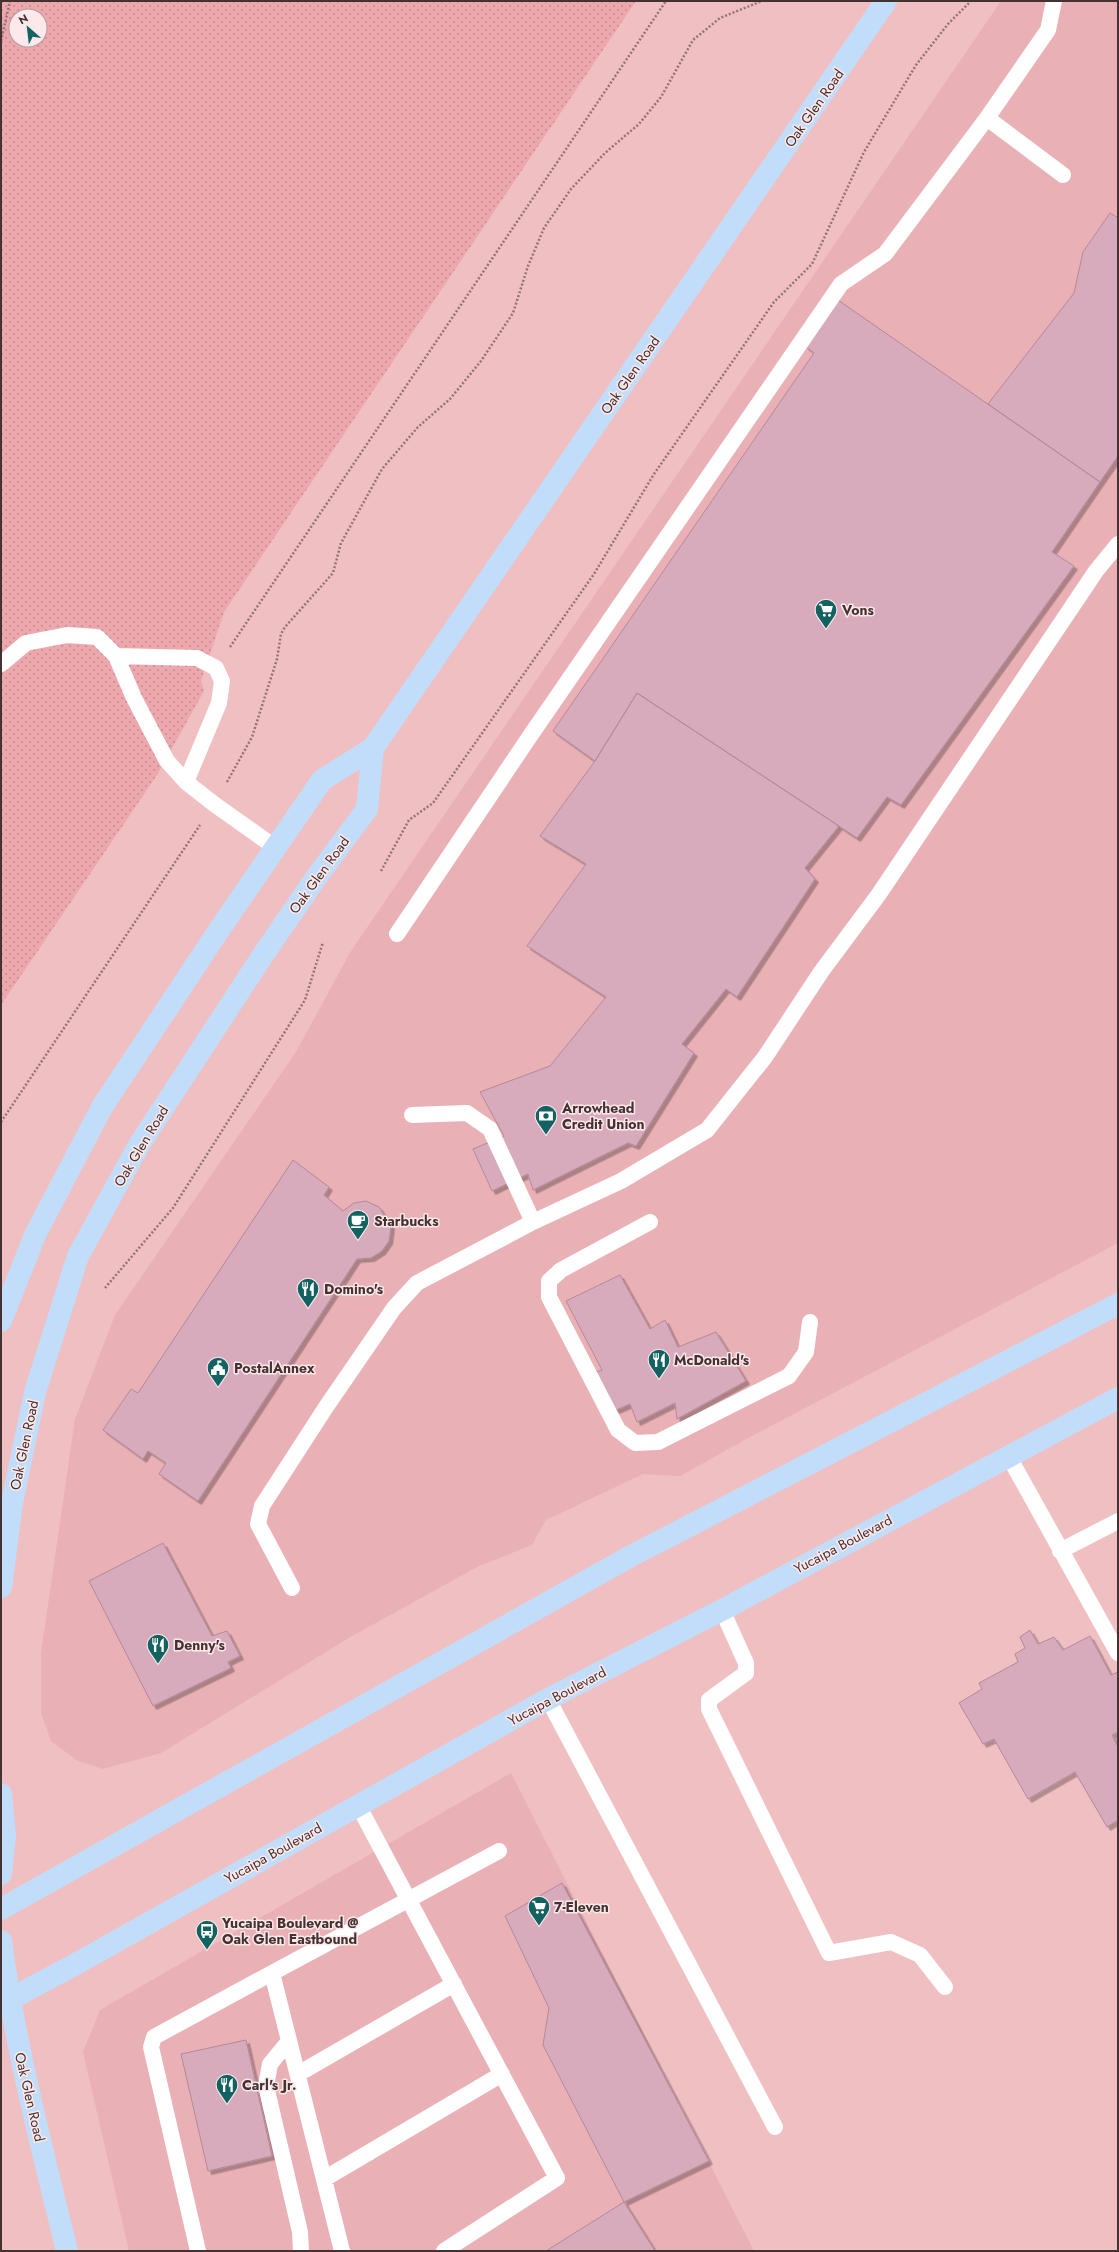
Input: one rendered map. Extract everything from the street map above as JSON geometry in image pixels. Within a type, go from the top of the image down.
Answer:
[{"type":"main road","name":"Oak Glen Road","points":[[1,1321],[35,1235],[102,1107],[322,780],[374,748],[886,1]]},
{"type":"main road","name":"Oak Glen Road","points":[[1,1586],[12,1503],[35,1392],[78,1256],[139,1145],[263,955],[315,879],[367,809],[374,748]]},
{"type":"main road","points":[[1,1909],[631,1556],[1118,1304]]},
{"type":"main road","name":"Yucaipa Boulevard","points":[[5,2002],[548,1699],[722,1610],[1118,1398]]},
{"type":"main road","points":[[1,1794],[5,1835],[1,1874]]},
{"type":"main road","name":"Oak Glen Road","points":[[1,1941],[5,2002],[21,2061],[67,2251]]},
{"type":"lane","points":[[397,934],[528,739],[842,284],[885,254],[987,118],[1048,30],[1054,1]]},
{"type":"lane","points":[[987,118],[1063,175]]},
{"type":"lane","points":[[292,1588],[258,1524],[262,1506],[326,1407],[394,1308],[416,1283],[533,1222],[621,1181],[707,1130],[765,1057],[821,972],[879,894],[936,812],[1096,571],[1118,544]]},
{"type":"lane","points":[[1,664],[26,643],[67,635],[97,637],[116,656],[134,698],[167,761],[186,782],[276,848]]},
{"type":"lane","points":[[116,656],[197,658],[216,668],[222,681],[218,703],[186,782]]},
{"type":"lane","points":[[412,1116],[467,1113],[490,1129],[533,1222]]},
{"type":"lane","points":[[650,1222],[561,1270],[549,1281],[549,1297],[618,1430],[635,1443],[658,1442],[789,1376],[806,1352],[810,1322]]},
{"type":"lane","points":[[1008,1456],[1118,1653]]},
{"type":"lane","points":[[1060,1551],[1118,1521]]},
{"type":"lane","points":[[722,1610],[746,1663],[746,1673],[709,1700],[709,1709],[829,1953],[890,1942],[920,1955],[946,1987]]},
{"type":"lane","points":[[548,1699],[775,2128]]},
{"type":"lane","points":[[358,1805],[557,2178],[444,2251]]},
{"type":"lane","points":[[198,2251],[151,2047],[154,2037],[408,1898],[499,1851]]},
{"type":"lane","points":[[272,1973],[342,2251]]},
{"type":"lane","points":[[298,2074],[454,1984]]},
{"type":"lane","points":[[289,2041],[270,2064],[266,2086],[300,2232],[301,2251]]},
{"type":"lane","points":[[324,2179],[502,2074]]},
{"type":"path","points":[[1,41],[10,1]]},
{"type":"path","points":[[216,668],[666,1]]},
{"type":"path","points":[[1,1122],[214,804],[252,737],[277,659],[282,634],[285,627],[333,573],[341,543],[382,468],[418,426],[450,399],[481,361],[514,313],[528,266],[544,228],[576,184],[605,153],[640,124],[660,97],[693,40],[720,18],[762,1]]},
{"type":"path","points":[[381,871],[409,820],[433,803],[594,574],[654,474],[770,308],[812,264],[864,152],[916,65],[948,24],[971,1]]},
{"type":"path","points":[[105,1288],[172,1208],[305,1000],[323,942]]},
{"type":"shaded area","points":[[1,1],[636,1],[224,612],[201,681],[204,691],[157,775],[1,1005]]},
{"type":"shaded area","points":[[1001,1],[1118,1],[1118,1243],[752,1436],[680,1476],[643,1474],[546,1520],[532,1545],[479,1566],[352,1636],[161,1753],[103,1769],[78,1761],[51,1741],[41,1713],[41,1653],[75,1419],[115,1315],[296,1052],[351,951]]},
{"type":"shaded area","points":[[511,1773],[754,2251],[129,2251],[83,2052],[100,2010]]},
{"type":"building","points":[[1110,213],[1118,218],[1118,456],[1100,482],[988,404],[1074,293],[1083,252]]},
{"type":"building","name":"Vons","points":[[838,300],[1100,482],[1052,552],[1074,566],[901,805],[887,797],[857,838],[637,693],[595,761],[553,731],[814,353],[805,346]]},
{"type":"building","points":[[637,693],[839,826],[805,868],[815,879],[737,997],[726,989],[682,1044],[694,1053],[636,1146],[628,1143],[533,1190],[528,1174],[492,1191],[473,1149],[504,1136],[480,1092],[550,1066],[606,997],[527,946],[586,864],[540,836],[595,761]]},
{"type":"building","points":[[293,1160],[329,1187],[324,1195],[343,1211],[354,1203],[366,1201],[379,1207],[391,1226],[389,1241],[382,1251],[371,1258],[357,1259],[198,1501],[159,1474],[166,1463],[148,1451],[143,1459],[103,1430],[131,1389],[138,1393]]},
{"type":"building","points":[[620,1275],[650,1329],[665,1320],[678,1347],[716,1332],[746,1381],[677,1419],[675,1403],[637,1422],[630,1404],[616,1410],[596,1372],[602,1370],[566,1301]]},
{"type":"building","points":[[163,1543],[212,1636],[227,1631],[240,1656],[228,1662],[231,1668],[153,1706],[89,1581]]},
{"type":"building","points":[[1030,1630],[1038,1644],[1054,1637],[1063,1650],[1090,1636],[1111,1675],[1118,1672],[1118,1732],[1112,1735],[1118,1747],[1118,1820],[1107,1827],[1075,1772],[1028,1799],[994,1739],[983,1744],[959,1703],[982,1689],[979,1683],[1018,1662],[1015,1654],[1025,1648],[1020,1637]]},
{"type":"building","points":[[562,1883],[709,2161],[624,2202],[543,2045],[549,2008],[505,1916]]},
{"type":"building","name":"Carl's Jr.","points":[[246,2040],[272,2156],[208,2171],[181,2054]]},
{"type":"building","points":[[624,2202],[655,2251],[546,2251]]},
{"type":"place","name":"Vons","points":[[826,630]]},
{"type":"place","name":"Arrowhead Credit Union","points":[[546,1136]]},
{"type":"place","name":"Starbucks","points":[[358,1240]]},
{"type":"place","name":"Domino's","points":[[308,1308]]},
{"type":"place","name":"McDonald's","points":[[659,1380]]},
{"type":"place","name":"PostalAnnex","points":[[218,1388]]},
{"type":"place","name":"Denny's","points":[[158,1664]]},
{"type":"place","name":"7-Eleven","points":[[539,1926]]},
{"type":"place","name":"Yucaipa Boulevard @ Oak Glen Eastbound","points":[[207,1950]]},
{"type":"place","name":"Carl's Jr.","points":[[227,2104]]}]
